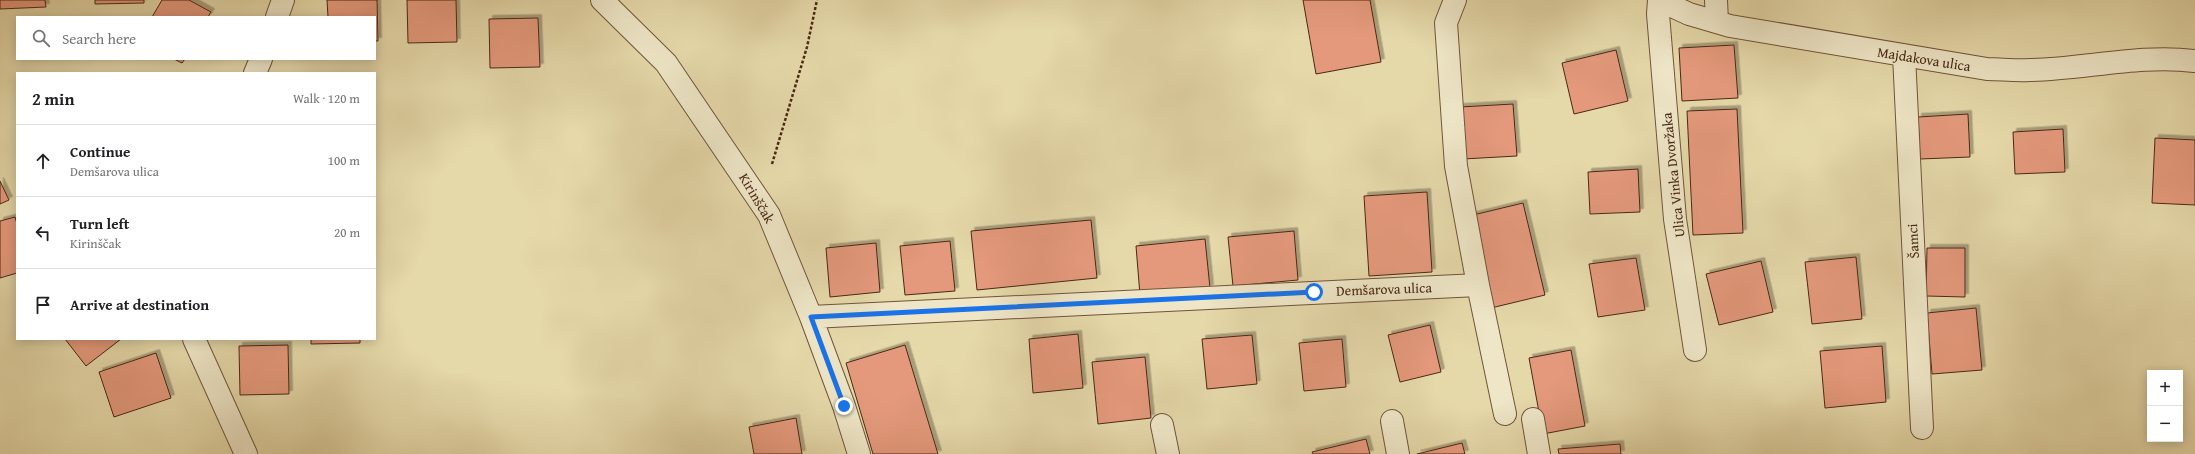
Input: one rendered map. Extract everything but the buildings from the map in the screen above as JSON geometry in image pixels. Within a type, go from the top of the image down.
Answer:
[{"type":"street","points":[[277,16],[283,0]]},
{"type":"street","name":"Kirinščak","points":[[602,0],[666,63],[770,215],[811,317],[844,406],[859,454]]},
{"type":"street","points":[[1455,0],[1451,4],[1446,23],[1456,166],[1504,414]]},
{"type":"street","name":"Majdakova ulica","points":[[1659,0],[1689,14],[1780,36],[1987,68],[2029,70],[2132,61],[2177,59],[2195,61]]},
{"type":"street","name":"Ulica Vinka Dvoržaka","points":[[1659,0],[1658,14],[1676,219],[1695,350]]},
{"type":"street","points":[[1716,0],[1717,22]]},
{"type":"street","name":"Šamci","points":[[1904,55],[1922,428]]},
{"type":"street","points":[[255,72],[261,60]]},
{"type":"street","name":"Demšarova ulica","points":[[811,317],[1478,285]]},
{"type":"street","points":[[194,340],[246,454]]},
{"type":"street","points":[[1533,419],[1540,454]]},
{"type":"street","points":[[1392,421],[1398,454]]},
{"type":"street","points":[[1162,425],[1168,454]]},
{"type":"path","points":[[761,201],[807,47],[817,0]]},
{"type":"route","points":[[844,406],[811,317],[1314,292]]}]
